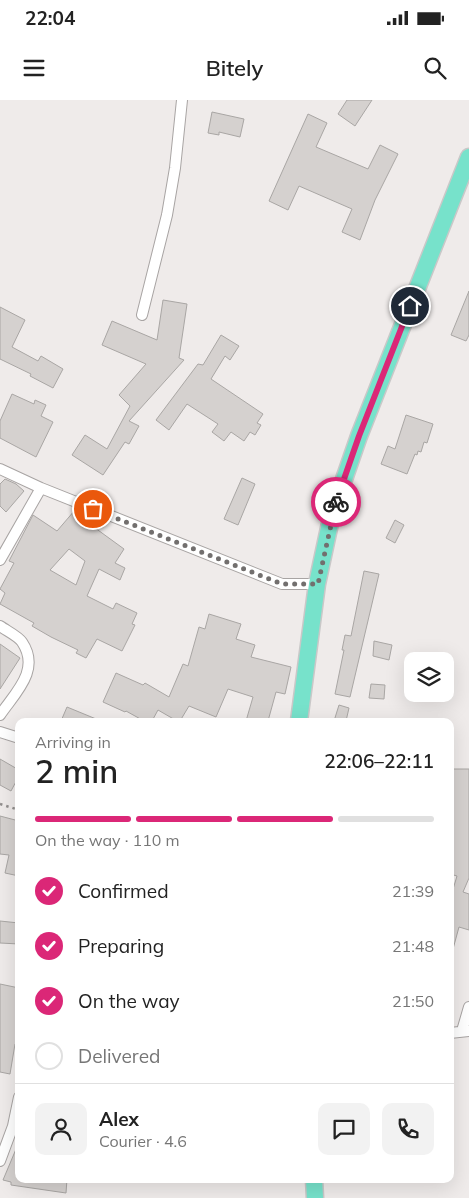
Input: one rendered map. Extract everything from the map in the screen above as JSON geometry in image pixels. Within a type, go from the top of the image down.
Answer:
[{"type":"main road","points":[[299,718],[318,584],[332,514],[359,436],[469,157]]},
{"type":"main road","points":[[314,1183],[316,1198]]},
{"type":"street","points":[[142,315],[167,214],[175,168],[182,100]]},
{"type":"street","points":[[0,469],[41,488],[282,584],[318,584]]},
{"type":"street","points":[[0,560],[41,488]]},
{"type":"street","points":[[0,626],[22,641],[30,660],[23,683],[0,715]]},
{"type":"street","points":[[0,732],[15,737]]},
{"type":"street","points":[[466,1031],[469,1007]]},
{"type":"street","points":[[0,1161],[15,1116]]},
{"type":"path","points":[[0,804],[15,809]]},
{"type":"building","points":[[347,100],[372,100],[355,126],[338,114]]},
{"type":"building","points":[[212,112],[244,119],[240,137],[219,132],[219,135],[208,133]]},
{"type":"building","points":[[308,114],[327,123],[316,147],[368,169],[380,145],[398,154],[375,200],[360,240],[342,232],[352,209],[299,186],[288,210],[269,201]]},
{"type":"building","points":[[469,291],[469,335],[466,341],[451,335]]},
{"type":"building","points":[[163,300],[187,304],[179,358],[184,360],[129,421],[139,426],[129,444],[125,442],[103,475],[72,455],[85,435],[107,449],[130,406],[119,395],[146,364],[102,345],[112,321],[157,340]]},
{"type":"building","points":[[0,307],[25,320],[12,347],[38,361],[41,356],[63,369],[53,388],[30,376],[31,374],[0,359]]},
{"type":"building","points":[[221,335],[239,346],[230,360],[225,356],[211,379],[263,414],[257,423],[261,425],[255,435],[250,432],[244,441],[231,432],[224,441],[212,432],[218,424],[187,404],[169,430],[156,420],[198,364],[203,365]]},
{"type":"building","points":[[12,394],[34,404],[35,400],[46,405],[41,416],[53,422],[36,457],[0,438],[0,421]]},
{"type":"building","points":[[406,415],[433,424],[427,443],[424,442],[421,452],[418,451],[417,455],[415,454],[407,474],[381,464],[388,446],[395,449]]},
{"type":"building","points":[[242,478],[255,484],[238,525],[224,519]]},
{"type":"building","points":[[5,479],[16,484],[24,491],[6,512],[0,506],[0,484]]},
{"type":"building","points":[[75,510],[91,525],[124,549],[115,563],[125,568],[120,580],[99,569],[87,596],[113,609],[116,603],[137,613],[132,624],[135,625],[122,651],[97,639],[86,658],[76,653],[78,650],[32,626],[34,623],[0,604],[5,593],[0,589],[14,563],[9,561],[33,515],[57,531]],"holes":[[[69,549],[85,561],[76,585],[50,570]]]},
{"type":"building","points":[[395,520],[404,525],[395,543],[386,538]]},
{"type":"building","points":[[364,571],[379,574],[350,697],[335,694],[344,650],[342,650],[345,635],[351,636]]},
{"type":"building","points":[[209,614],[241,624],[236,639],[255,645],[251,657],[291,667],[285,694],[276,692],[269,718],[247,718],[253,697],[228,689],[216,717],[189,706],[182,718],[172,718],[158,710],[154,718],[139,718],[103,702],[116,673],[143,685],[145,683],[169,697],[183,664],[188,666],[199,627],[205,629]]},
{"type":"building","points":[[374,641],[392,645],[389,660],[373,656]]},
{"type":"building","points":[[0,644],[20,658],[0,689]]},
{"type":"building","points":[[371,684],[385,685],[384,699],[369,698]]},
{"type":"building","points":[[339,705],[349,708],[347,718],[335,718]]},
{"type":"building","points":[[67,707],[94,718],[62,718]]},
{"type":"building","points":[[0,759],[15,768],[15,784],[11,791],[0,785]]},
{"type":"building","points":[[454,769],[469,769],[469,878],[463,892],[469,894],[469,930],[459,927],[454,945],[454,886],[457,876],[454,875]]},
{"type":"building","points":[[0,816],[15,820],[15,875],[5,873],[9,855],[0,854]]},
{"type":"building","points":[[0,921],[15,923],[15,944],[0,943]]},
{"type":"building","points":[[0,984],[15,987],[15,1044],[10,1074],[0,1072]]},
{"type":"building","points":[[15,1152],[15,1183],[67,1183],[66,1193],[11,1185],[11,1182],[3,1180]]},
{"type":"way so far","points":[[93,509],[282,584],[318,584],[336,502]]},
{"type":"route","points":[[336,502],[359,436],[410,306]]}]
